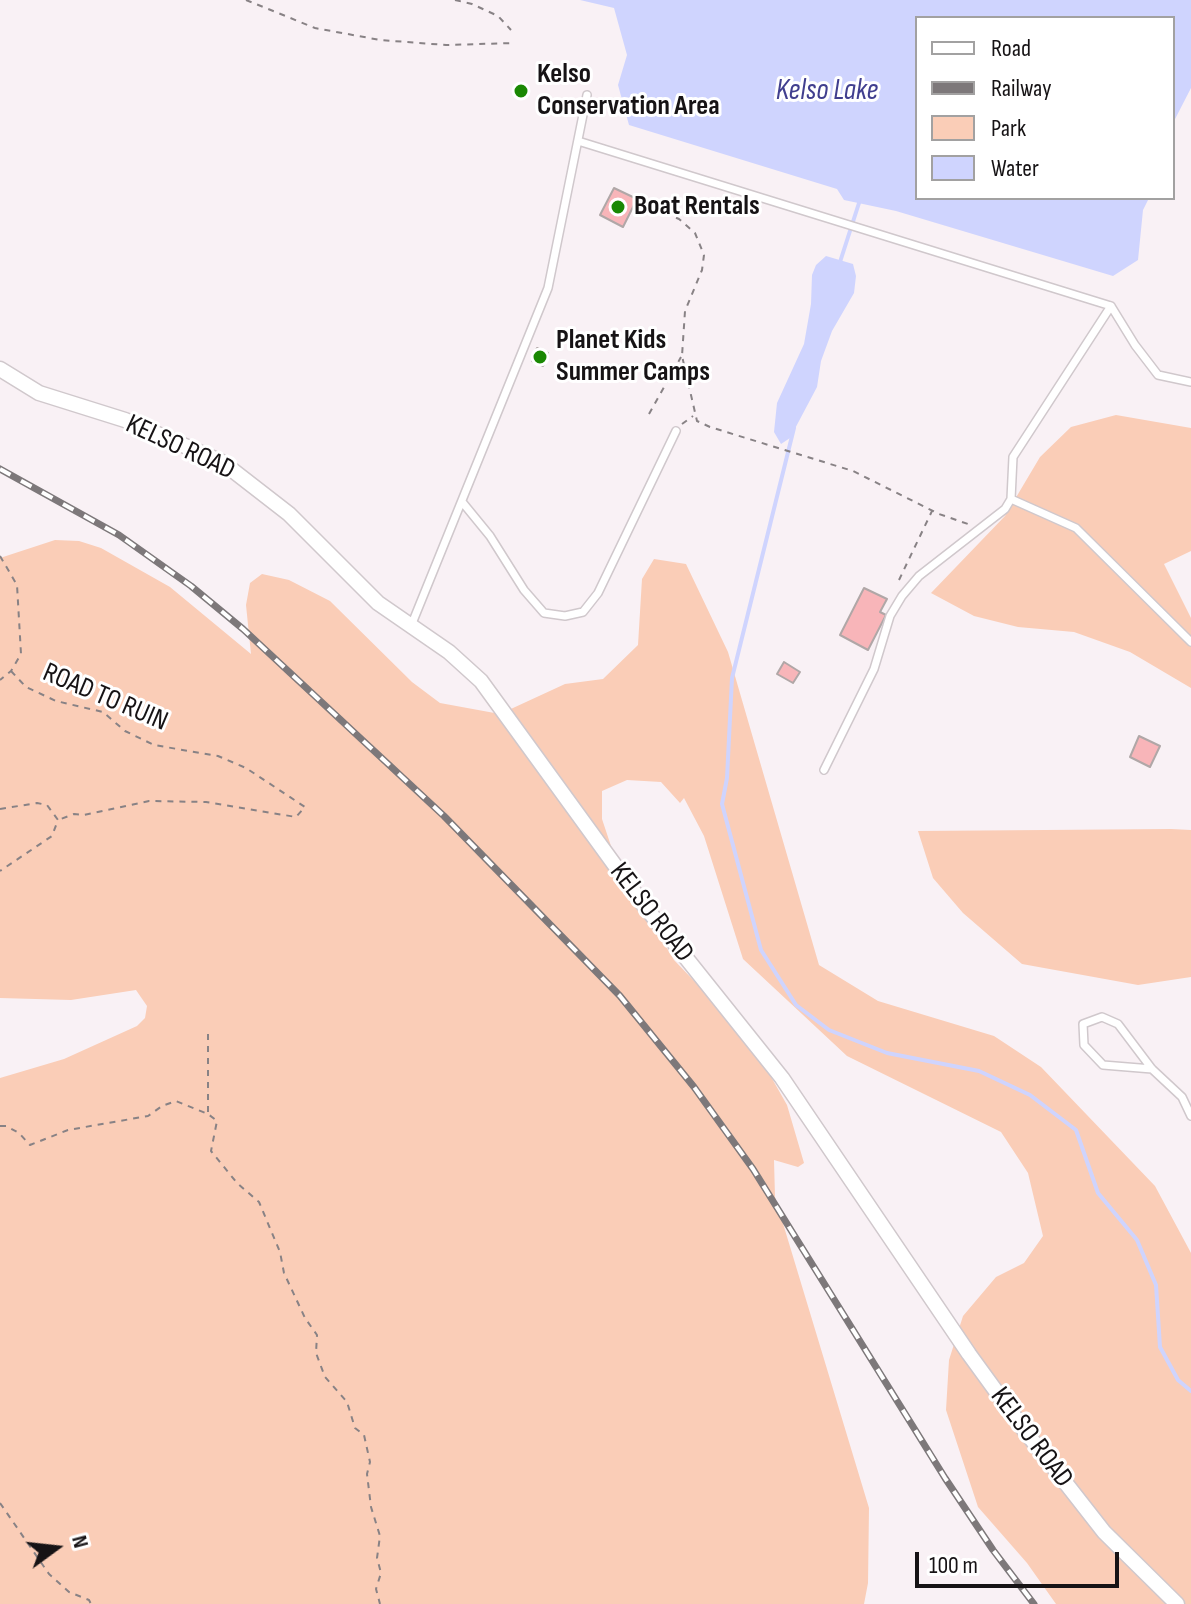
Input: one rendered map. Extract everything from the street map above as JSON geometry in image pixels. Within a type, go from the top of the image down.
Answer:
[{"type":"street","name":"KELSO ROAD","points":[[0,369],[39,393],[125,420],[222,462],[289,514],[378,603],[449,652],[481,681],[643,904],[782,1078],[969,1354],[1025,1431],[1104,1532],[1177,1604]]},
{"type":"lane","points":[[411,626],[548,288],[587,95]]},
{"type":"lane","points":[[578,141],[1111,306],[1158,375],[1191,382]]},
{"type":"lane","points":[[824,770],[874,669],[890,616],[902,596],[919,576],[1005,509],[1011,499],[1013,457],[1111,306]]},
{"type":"lane","points":[[0,381],[20,383]]},
{"type":"lane","points":[[463,503],[490,536],[524,590],[544,613],[565,616],[583,612],[598,593],[676,431]]},
{"type":"lane","points":[[1011,499],[1076,528],[1191,642]]},
{"type":"lane","points":[[1152,1069],[1103,1065],[1084,1045],[1083,1024],[1102,1017],[1118,1024],[1152,1069],[1182,1097],[1191,1116]]},
{"type":"path","points":[[246,0],[315,28],[380,40],[446,45],[515,43]]},
{"type":"path","points":[[455,0],[498,16],[511,30]]},
{"type":"path","points":[[665,213],[679,219],[695,233],[704,255],[702,270],[685,311],[682,356],[697,421],[853,471],[932,510],[980,528]]},
{"type":"path","points":[[649,414],[682,356]]},
{"type":"path","points":[[676,431],[695,415]]},
{"type":"path","points":[[899,580],[932,510]]},
{"type":"path","points":[[0,556],[17,585],[21,654],[11,671],[0,680]]},
{"type":"path","name":"ROAD TO RUIN","points":[[11,671],[26,687],[56,701],[103,712],[125,731],[154,745],[218,756],[246,768],[305,807],[296,817],[206,802],[149,801],[84,815],[74,814],[58,820]]},
{"type":"path","points":[[0,809],[37,803],[47,805],[58,820],[52,836],[0,871]]},
{"type":"path","points":[[208,1033],[208,1114]]},
{"type":"path","points":[[0,1126],[19,1133],[30,1145],[68,1130],[148,1116],[176,1101],[217,1121],[211,1151],[237,1183],[259,1202],[280,1252],[284,1273],[305,1318],[317,1335],[316,1353],[325,1377],[347,1402],[355,1428],[364,1435],[370,1462],[367,1474],[371,1507],[380,1536],[377,1558],[381,1573],[376,1589],[380,1604]]},
{"type":"path","points":[[0,1503],[49,1574],[69,1592],[89,1600],[91,1604]]},
{"type":"green space","points":[[1116,415],[1191,428],[1191,551],[1164,564],[1191,618],[1191,688],[1130,652],[1074,632],[1018,627],[974,616],[931,593],[1005,516],[1040,457],[1071,427]]},
{"type":"green space","points":[[55,540],[79,541],[101,548],[170,587],[251,654],[246,605],[250,583],[262,574],[289,580],[330,601],[412,682],[440,703],[500,714],[565,684],[603,679],[638,645],[642,579],[654,559],[686,564],[728,652],[819,965],[878,1001],[994,1036],[1041,1067],[1155,1186],[1191,1253],[1191,1604],[1056,1604],[1027,1563],[978,1507],[946,1410],[949,1360],[963,1316],[996,1277],[1024,1263],[1043,1236],[1028,1173],[1001,1132],[847,1056],[743,959],[704,836],[684,798],[680,803],[661,782],[627,780],[602,791],[602,819],[617,864],[674,960],[749,1038],[787,1105],[804,1163],[798,1167],[774,1160],[775,1197],[869,1508],[868,1583],[864,1604],[0,1604],[0,1078],[64,1059],[137,1026],[145,1018],[147,1006],[136,990],[71,1000],[0,998],[0,558]]},
{"type":"green space","points":[[1191,830],[1191,977],[1138,985],[1022,964],[963,913],[933,878],[918,831]]},
{"type":"water","name":"Kelso Lake","points":[[580,0],[1191,0],[1191,88],[1175,119],[1175,16],[915,16],[915,200],[1148,200],[1143,210],[1138,260],[1113,276],[896,211],[844,200],[837,189],[629,125],[618,85],[627,55],[614,8]]},
{"type":"water","points":[[826,256],[853,264],[856,276],[854,293],[832,331],[821,361],[817,387],[790,438],[781,444],[774,432],[777,403],[804,344],[812,275],[816,265]]},
{"type":"building","name":"Boat Rentals","points":[[614,188],[637,199],[623,227],[600,215]]},
{"type":"building","name":"Planet Kids Summer Camps","points":[[537,348],[548,353],[543,366],[532,361]]},
{"type":"building","points":[[864,588],[887,599],[880,612],[886,615],[868,650],[840,635]]},
{"type":"building","points":[[784,662],[800,672],[793,683],[777,674]]},
{"type":"building","points":[[1139,736],[1160,746],[1150,767],[1130,757]]},
{"type":"waterway","points":[[840,262],[859,203]]},
{"type":"waterway","points":[[794,428],[732,678],[727,778],[722,804],[761,950],[796,1005],[829,1030],[887,1053],[979,1071],[1030,1095],[1076,1130],[1098,1193],[1137,1240],[1156,1285],[1160,1347],[1178,1380],[1191,1391]]},
{"type":"railway","points":[[0,469],[119,535],[191,586],[243,629],[444,816],[620,996],[694,1087],[753,1169],[945,1478],[1034,1604]]},
{"type":"place","name":"Kelso Conservation Area","points":[[521,91]]},
{"type":"place","name":"Boat Rentals","points":[[618,207]]},
{"type":"place","name":"Planet Kids Summer Camps","points":[[540,357]]}]
